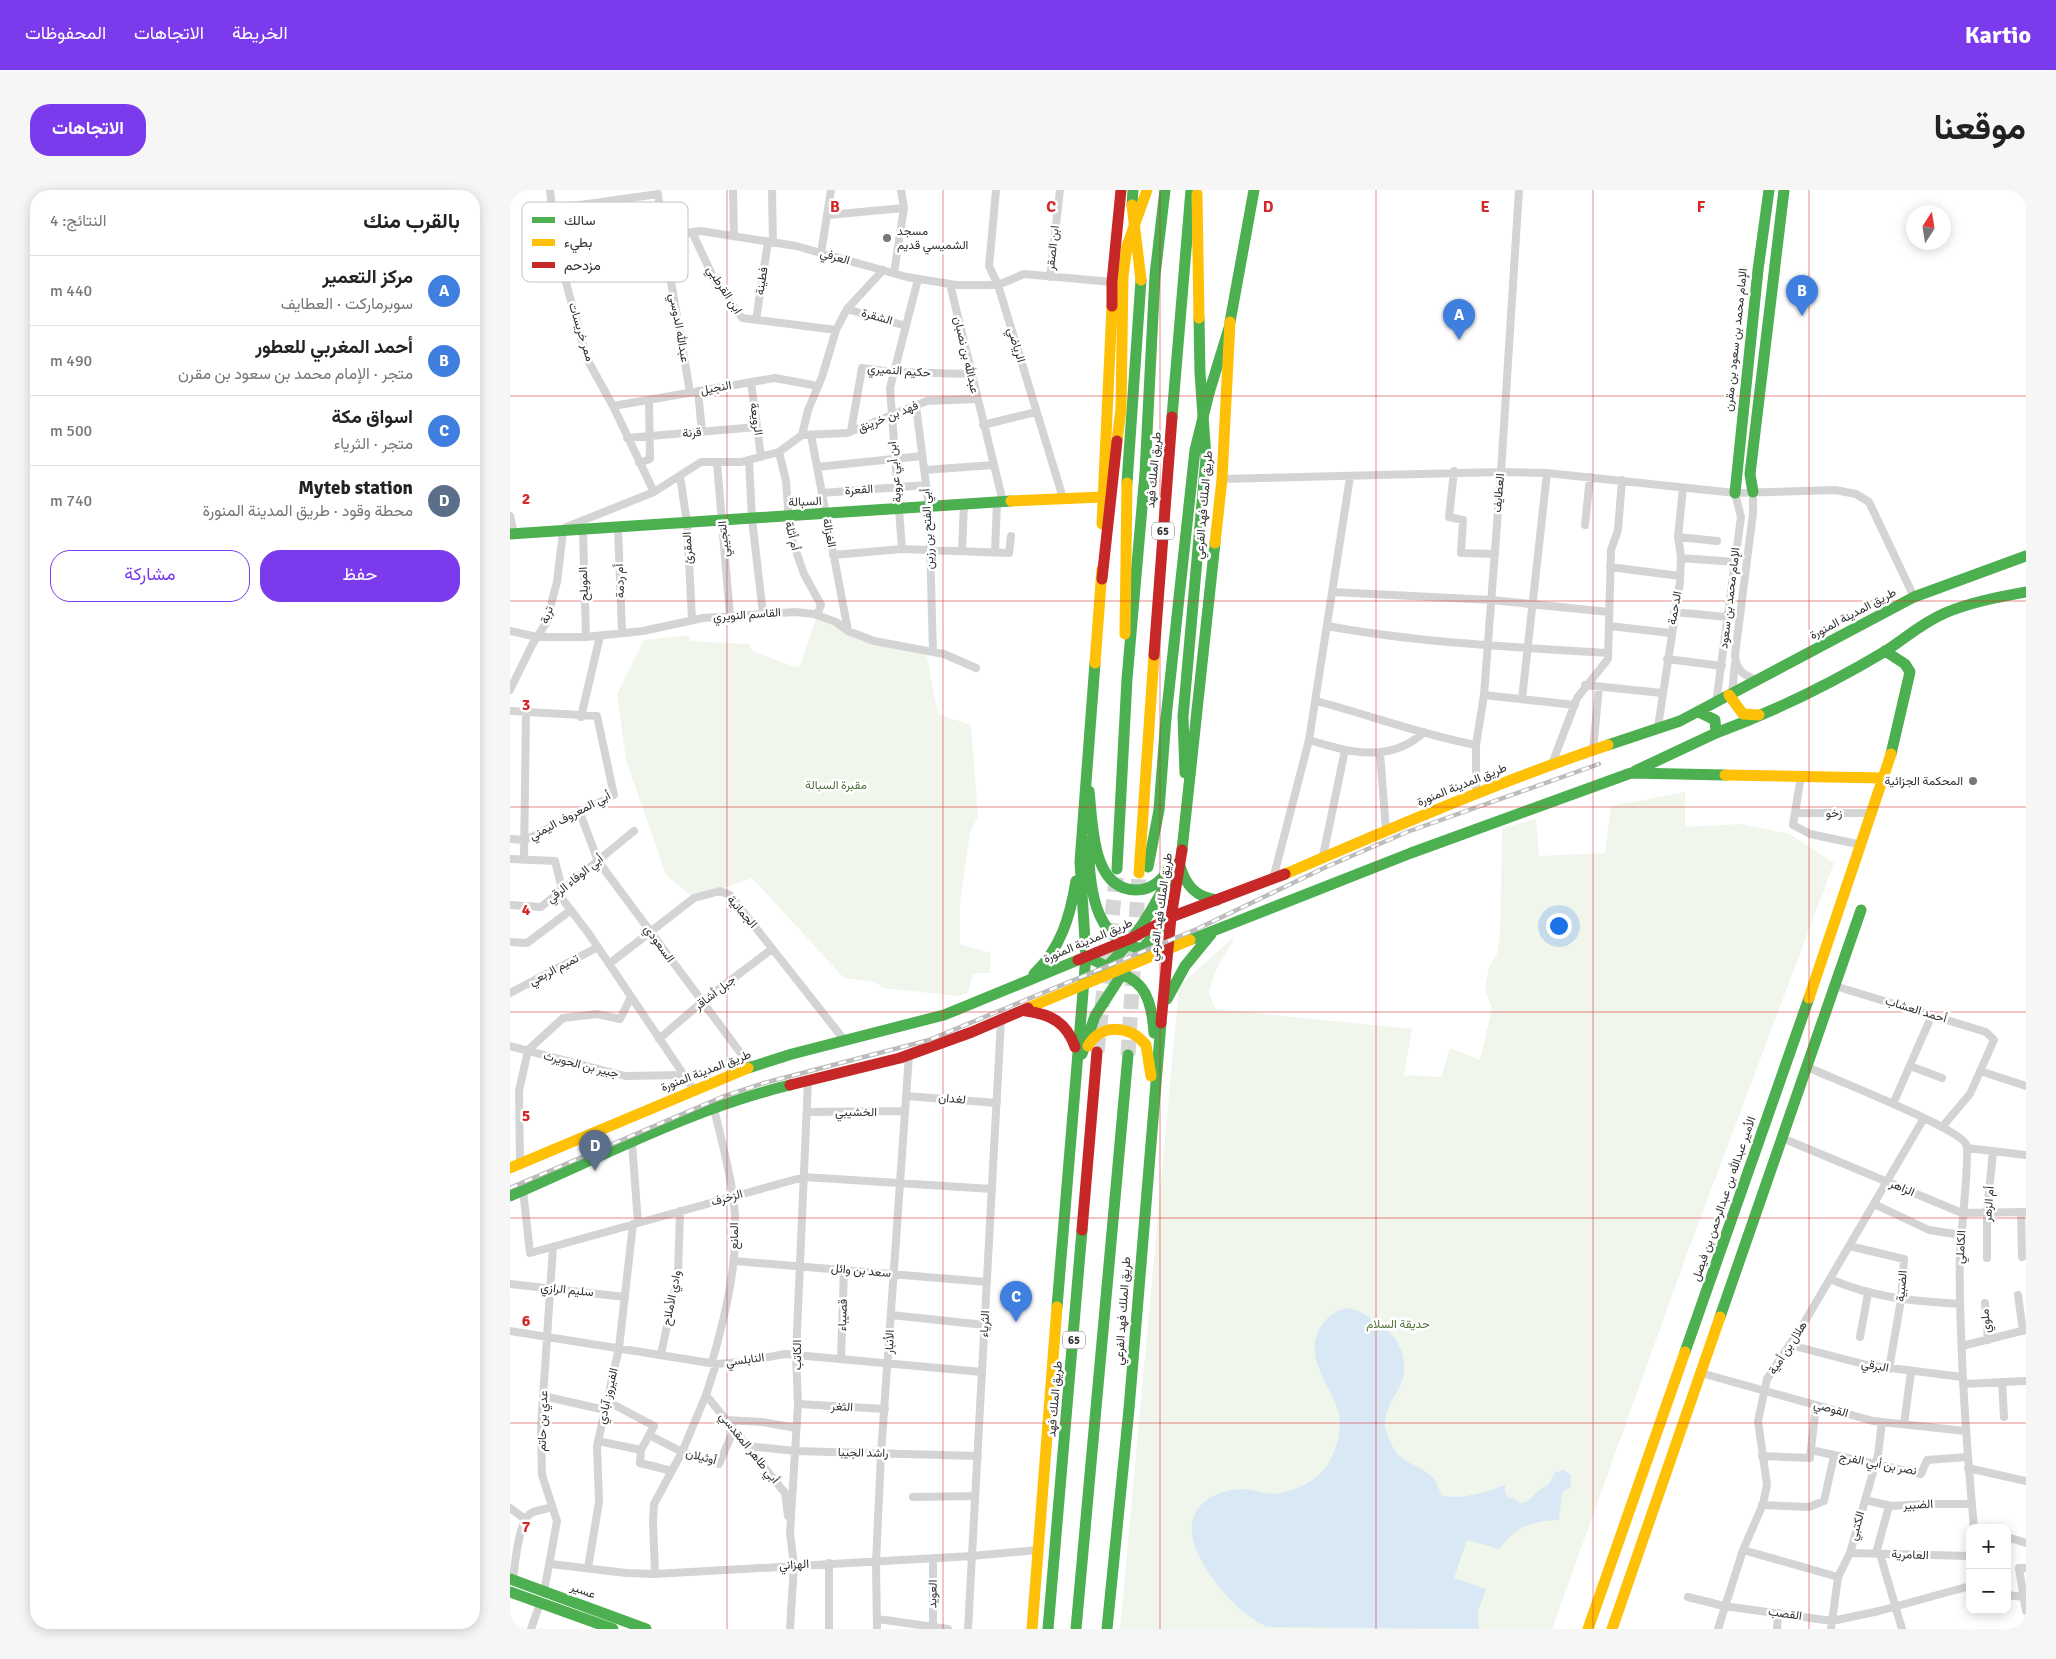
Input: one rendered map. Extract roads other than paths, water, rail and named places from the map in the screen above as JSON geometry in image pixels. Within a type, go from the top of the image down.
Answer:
[{"type":"main road","points":[[1102,579],[1102,497],[1112,282],[1121,190]]},
{"type":"main road","points":[[1127,679],[1124,643],[1127,477],[1141,280],[1132,205],[1133,190]]},
{"type":"main road","points":[[1032,1629],[1076,1056],[1086,956],[1080,862],[1102,579],[1121,409],[1123,276],[1127,246],[1147,190]]},
{"type":"main road","name":"طريق الملك فهد","points":[[1117,870],[1127,679],[1145,473],[1155,275],[1164,190]]},
{"type":"main road","name":"طريق الملك فهد","points":[[1191,190],[1158,591],[1144,870],[1159,810],[1166,718],[1194,450],[1229,328]]},
{"type":"main road","points":[[1074,1092],[1084,1046],[1095,1016],[1118,970],[1128,941],[1155,904],[1178,858],[1186,824],[1183,717],[1206,458],[1200,373],[1197,190]]},
{"type":"main road","name":"طريق الملك فهد الفرعي","points":[[1107,1629],[1129,1409],[1154,1098],[1171,917],[1186,824],[1222,479],[1229,328],[1243,241],[1254,190]]},
{"type":"main road","name":"الإمام محمد بن سعود بن مقرن","points":[[1735,493],[1758,270],[1769,190]]},
{"type":"main road","points":[[1753,492],[1750,474],[1784,190]]},
{"type":"main road","name":"السبالة","points":[[512,534],[1102,497]]},
{"type":"main road","name":"طريق المدينة المنورة","points":[[515,1166],[694,1090],[751,1068],[944,1015],[1086,956],[1128,941],[1171,917],[1273,879],[1386,830],[1552,764],[1699,712],[1914,597],[2026,556]]},
{"type":"main road","points":[[510,1196],[632,1143],[756,1093],[909,1055],[1001,1020],[1168,948],[1411,853],[1631,773],[1716,733],[1762,716],[1884,651],[1912,630],[1945,612],[1984,600],[2026,592]]},
{"type":"main road","points":[[1631,773],[1883,778],[1894,745],[1910,672],[1905,664],[1884,651]]},
{"type":"main road","points":[[1730,694],[1743,714],[1762,716]]},
{"type":"main road","points":[[1699,712],[1715,720],[1716,733]]},
{"type":"main road","points":[[1086,766],[1101,868],[1108,879],[1117,887],[1130,891],[1142,890],[1166,874],[1186,824]]},
{"type":"main road","points":[[1086,766],[1090,868],[1094,904],[1108,928],[1128,941],[1142,949],[1168,948]]},
{"type":"main road","name":"الأمير عبدالله بن عبدالرحمن بن فيصل","points":[[1588,1629],[1862,845],[1883,778]]},
{"type":"main road","points":[[1023,983],[1049,960],[1062,939],[1070,912],[1080,862]]},
{"type":"main road","points":[[1180,864],[1184,880],[1194,893],[1208,899],[1217,900]]},
{"type":"main road","points":[[1612,1629],[1861,910]]},
{"type":"main road","points":[[1118,970],[1142,949],[1171,917]]},
{"type":"main road","points":[[1162,1008],[1185,966],[1214,930]]},
{"type":"main road","points":[[1086,956],[1134,978],[1146,992],[1152,1006],[1154,1098]]},
{"type":"main road","points":[[1023,1010],[1039,1012],[1057,1018],[1070,1033],[1076,1056]]},
{"type":"main road","points":[[1074,1092],[1087,1048],[1094,1035],[1106,1030],[1120,1029],[1138,1036],[1147,1046],[1154,1098]]},
{"type":"main road","name":"طريق الملك فهد","points":[[1048,1629],[1097,1052]]},
{"type":"main road","name":"65","points":[[1076,1629],[1128,1055]]},
{"type":"main road","name":"عسير","points":[[511,1580],[542,1597],[613,1629]]},
{"type":"main road","name":"عسير","points":[[510,1592],[542,1597],[646,1629]]},
{"type":"street","points":[[733,190],[734,236]]},
{"type":"street","name":"فطينة","points":[[756,320],[771,242],[772,190]]},
{"type":"street","points":[[821,253],[831,190]]},
{"type":"street","points":[[894,273],[904,208],[901,190]]},
{"type":"street","name":"الرياضي","points":[[996,190],[989,266],[998,285],[1063,498]]},
{"type":"street","name":"ابن الصقر","points":[[1050,277],[1060,190]]},
{"type":"street","name":"العطايف","points":[[1476,795],[1476,745],[1484,695],[1488,646],[1519,190]]},
{"type":"street","points":[[599,202],[658,192]]},
{"type":"street","points":[[828,215],[904,208]]},
{"type":"street","name":"العرفي","points":[[688,232],[701,231],[771,242],[821,253],[894,273],[950,284],[998,285],[1024,274],[1112,282]]},
{"type":"street","name":"ابن القرطبي","points":[[692,232],[716,281],[742,318],[836,330]]},
{"type":"street","name":"الغزالة","points":[[848,631],[817,468],[807,435],[808,410],[818,386],[836,330],[847,309],[883,270]]},
{"type":"street","name":"ابن أبي عروبة","points":[[902,549],[890,416],[890,388],[918,278]]},
{"type":"street","name":"ممر خريسات","points":[[565,282],[587,359],[613,406],[654,492]]},
{"type":"street","name":"عبدالله الدوسي","points":[[672,282],[702,432]]},
{"type":"street","name":"عبدالله بن نصبان","points":[[950,284],[994,465],[1000,502],[994,552]]},
{"type":"street","name":"الشقرة","points":[[847,309],[906,326]]},
{"type":"street","name":"حكيم النميري","points":[[851,431],[862,368],[894,372],[971,374]]},
{"type":"street","name":"النجيل","points":[[613,406],[774,378],[818,386]]},
{"type":"street","name":"الرويعة","points":[[751,382],[761,457]]},
{"type":"street","points":[[639,463],[650,459],[649,400]]},
{"type":"street","name":"فهد بن خرينق","points":[[807,435],[851,431],[927,401],[977,400]]},
{"type":"street","name":"أبي الفتح بن رزين","points":[[916,406],[929,508],[933,652]]},
{"type":"street","points":[[984,425],[1036,412]]},
{"type":"street","name":"قرنة","points":[[628,438],[757,427]]},
{"type":"street","points":[[558,532],[654,492],[701,462],[717,463],[761,457],[779,452],[807,435]]},
{"type":"street","name":"أم أثلة","points":[[779,452],[786,481],[787,517],[794,548],[804,574],[820,605],[817,615]]},
{"type":"street","points":[[817,468],[922,456]]},
{"type":"street","points":[[749,460],[752,519],[763,614]]},
{"type":"street","name":"التجيبي","points":[[717,463],[730,616]]},
{"type":"street","points":[[924,470],[994,465]]},
{"type":"street","points":[[1454,471],[1449,517],[1463,520],[1461,553],[1494,554]]},
{"type":"street","points":[[1222,479],[1350,477],[1454,471],[1547,472],[1735,493],[1835,490],[1859,495],[1869,502],[1914,597]]},
{"type":"street","points":[[1522,699],[1547,472]]},
{"type":"street","name":"المقرئ","points":[[680,476],[687,523],[692,620]]},
{"type":"street","points":[[1273,879],[1309,740],[1350,477]]},
{"type":"street","points":[[1585,526],[1590,477]]},
{"type":"street","points":[[1552,764],[1575,705],[1585,685],[1608,659],[1611,550],[1618,530],[1622,480]]},
{"type":"street","name":"القعرة","points":[[822,493],[926,485]]},
{"type":"street","name":"الدحمة","points":[[1658,727],[1670,633],[1680,576],[1681,558],[1678,538],[1683,488]]},
{"type":"street","name":"الإمام محمد بن سعود","points":[[1730,694],[1736,663],[1753,513],[1753,492]]},
{"type":"street","name":"الإمام محمد بن سعود","points":[[1716,703],[1740,517],[1735,493]]},
{"type":"street","points":[[962,551],[964,505]]},
{"type":"street","points":[[510,516],[512,534]]},
{"type":"street","name":"أم ردمة","points":[[618,528],[622,634]]},
{"type":"street","name":"المويلح","points":[[583,531],[586,637]]},
{"type":"street","name":"تربة","points":[[510,690],[546,623],[557,582],[558,532]]},
{"type":"street","points":[[833,555],[902,549],[1009,553],[1011,536]]},
{"type":"street","points":[[1678,538],[1717,541]]},
{"type":"street","points":[[1681,558],[1735,562]]},
{"type":"street","points":[[1610,567],[1680,576]]},
{"type":"street","points":[[1333,592],[1491,600],[1609,612]]},
{"type":"street","name":"القاسم النويري","points":[[510,631],[537,637],[586,637],[622,634],[692,620],[795,612],[817,615],[836,622],[848,631],[874,641],[944,654],[976,668]]},
{"type":"street","points":[[1674,612],[1727,617]]},
{"type":"street","points":[[1327,626],[1376,635],[1488,646],[1608,653]]},
{"type":"street","points":[[1609,626],[1670,633]]},
{"type":"street","points":[[581,716],[600,636]]},
{"type":"street","points":[[1667,659],[1722,666]]},
{"type":"street","name":"الإمام محمد بن سعود","points":[[1736,663],[1741,673],[1756,680]]},
{"type":"street","points":[[1585,685],[1662,693]]},
{"type":"street","points":[[1594,750],[1599,686]]},
{"type":"street","points":[[1484,695],[1575,705]]},
{"type":"street","points":[[1316,701],[1439,738],[1476,745]]},
{"type":"street","name":"أبي المعروف اليمني","points":[[510,711],[597,716],[614,795],[524,840],[510,838]]},
{"type":"street","points":[[524,860],[526,712]]},
{"type":"street","points":[[1309,740],[1345,750],[1380,753],[1412,743],[1424,732]]},
{"type":"street","points":[[1323,856],[1345,750]]},
{"type":"street","points":[[1380,753],[1386,830]]},
{"type":"street","points":[[1800,782],[1794,825],[1810,834],[1862,845]]},
{"type":"street","name":"زخو","points":[[1795,813],[1873,812]]},
{"type":"street","name":"السعودي","points":[[580,813],[598,861],[751,1068]]},
{"type":"street","name":"أبي الوفاء الرقي","points":[[510,904],[541,907],[559,890],[634,831]]},
{"type":"street","points":[[510,859],[555,861],[559,890],[571,910],[694,1090]]},
{"type":"street","name":"الجمانية","points":[[609,964],[694,898],[720,891],[730,895],[845,1041]]},
{"type":"street","points":[[510,942],[527,943],[571,910]]},
{"type":"street","name":"تميم الربعي","points":[[510,993],[598,947]]},
{"type":"street","name":"جبل أشاقر","points":[[659,1039],[702,1002],[772,949]]},
{"type":"street","name":"أحمد العشاب","points":[[1835,986],[1986,1032],[1994,1040],[1980,1071]]},
{"type":"street","points":[[515,1166],[519,1091],[527,1051],[563,1018],[597,1014],[620,1019],[631,996]]},
{"type":"street","points":[[1893,1104],[1932,1015]]},
{"type":"street","name":"الثرياء","points":[[968,1629],[1001,1020]]},
{"type":"street","name":"جبير بن الحويرث","points":[[510,1046],[625,1076],[684,1075]]},
{"type":"street","name":"الأنبار","points":[[877,1629],[876,1562],[881,1454],[889,1364],[893,1274],[909,1055]]},
{"type":"street","points":[[1910,1066],[1942,1078]]},
{"type":"street","points":[[1806,1067],[1893,1104],[1958,1135],[1966,1143],[1967,1148],[2026,1155]]},
{"type":"street","points":[[1942,1127],[1970,1094],[1980,1071],[2026,1086]]},
{"type":"street","name":"الكاتب","points":[[790,1629],[794,1565],[790,1533],[798,1404],[796,1355],[808,1080]]},
{"type":"street","name":"لغدان","points":[[906,1096],[997,1103]]},
{"type":"street","points":[[510,1107],[519,1102]]},
{"type":"street","name":"المانع","points":[[655,1574],[654,1504],[682,1452],[706,1396],[724,1320],[734,1261],[734,1197],[714,1109]]},
{"type":"street","name":"الخشيبي","points":[[807,1112],[905,1111]]},
{"type":"street","name":"هلال بن أمية","points":[[1718,1629],[1743,1550],[1762,1505],[1767,1485],[1758,1421],[1767,1379],[1830,1279],[1924,1118]]},
{"type":"street","name":"الزاهر","points":[[1782,1138],[1962,1214],[2024,1212]]},
{"type":"street","name":"الفيروز آبادي","points":[[588,1568],[599,1502],[598,1441],[619,1348],[636,1224],[632,1143]]},
{"type":"street","name":"الكاملي","points":[[1967,1148],[1961,1235],[1960,1304],[1965,1430],[1974,1524]]},
{"type":"street","name":"أم الزهر","points":[[1987,1258],[1987,1213],[1993,1151]]},
{"type":"street","name":"الزخرف","points":[[523,1190],[530,1253],[804,1177],[992,1189]]},
{"type":"street","name":"الزاهر","points":[[1874,1204],[1929,1230],[1961,1235]]},
{"type":"street","name":"وادي الأملاح","points":[[662,1354],[678,1275],[680,1212]]},
{"type":"street","points":[[2022,1257],[2024,1212]]},
{"type":"street","name":"الضبية","points":[[1849,1246],[1904,1259],[1901,1300],[1889,1369]]},
{"type":"street","name":"عدي بن حاتم","points":[[531,1629],[551,1564],[557,1521],[542,1475],[543,1396],[553,1247]]},
{"type":"street","name":"سعد بن وائل","points":[[734,1261],[987,1282]]},
{"type":"street","name":"قصيباء","points":[[841,1359],[844,1270]]},
{"type":"street","points":[[1830,1279],[1868,1293],[1901,1300],[1960,1304]]},
{"type":"street","name":"سليم الرازي","points":[[510,1284],[625,1296]]},
{"type":"street","points":[[1860,1337],[1868,1293]]},
{"type":"street","points":[[1962,1346],[2024,1330],[2018,1295]]},
{"type":"street","name":"ملوي","points":[[1984,1303],[1988,1340]]},
{"type":"street","points":[[891,1315],[985,1325]]},
{"type":"street","name":"النابلسي","points":[[510,1331],[714,1363],[742,1362],[785,1354],[982,1372]]},
{"type":"street","name":"البرقي","points":[[1790,1345],[1867,1365],[1963,1381],[2026,1381]]},
{"type":"street","points":[[1904,1424],[1911,1372]]},
{"type":"street","name":"القوصي","points":[[1701,1373],[1882,1422],[1965,1430]]},
{"type":"street","points":[[2002,1382],[2004,1417]]},
{"type":"street","points":[[543,1396],[605,1410]]},
{"type":"street","name":"أبي طاهر المقدسي","points":[[706,1396],[785,1494],[790,1533]]},
{"type":"street","points":[[607,1401],[654,1426],[642,1450],[640,1463],[672,1471]]},
{"type":"street","name":"الثغر","points":[[798,1404],[885,1409]]},
{"type":"street","points":[[1762,1456],[1810,1458],[1816,1405]]},
{"type":"street","points":[[726,1420],[762,1422],[796,1428]]},
{"type":"street","name":"الكتبي","points":[[1831,1625],[1838,1577],[1850,1553],[1875,1466],[1882,1422]]},
{"type":"street","name":"أوثيلان","points":[[649,1435],[682,1452],[719,1464],[734,1429]]},
{"type":"street","points":[[598,1441],[642,1450]]},
{"type":"street","name":"راشد الجيبا","points":[[748,1446],[795,1451],[978,1456]]},
{"type":"street","name":"نصر بن أبي الفرج","points":[[1811,1450],[1875,1466],[1921,1474],[1927,1460],[1968,1458]]},
{"type":"street","points":[[1762,1505],[1809,1507],[1824,1501],[1834,1456]]},
{"type":"street","points":[[1968,1468],[2025,1479]]},
{"type":"street","points":[[913,1497],[975,1496]]},
{"type":"street","name":"الضبير","points":[[1865,1500],[1889,1506],[1972,1504]]},
{"type":"street","points":[[1889,1506],[1878,1554],[1897,1606],[1902,1629]]},
{"type":"street","points":[[511,1580],[520,1532],[525,1519],[532,1512],[552,1507]]},
{"type":"street","points":[[510,1508],[525,1519]]},
{"type":"street","points":[[2011,1538],[2026,1543]]},
{"type":"street","name":"الهزاني","points":[[551,1564],[626,1573],[655,1574],[972,1556],[1038,1550]]},
{"type":"street","points":[[1743,1550],[1838,1577]]},
{"type":"street","name":"العامرية","points":[[1850,1553],[1966,1556]]},
{"type":"street","name":"العويد","points":[[933,1558],[933,1628]]},
{"type":"street","points":[[829,1563],[829,1629]]},
{"type":"street","points":[[2023,1568],[2026,1611]]},
{"type":"street","name":"القصب","points":[[1688,1597],[1724,1606],[1778,1613],[1831,1625],[1966,1587]]},
{"type":"street","points":[[2011,1595],[2024,1597]]},
{"type":"street","points":[[1777,1629],[1778,1613]]},
{"type":"street","points":[[878,1619],[948,1629]]},
{"type":"water","points":[[1349,1308],[1363,1313],[1374,1321],[1392,1335],[1399,1345],[1404,1364],[1404,1373],[1387,1412],[1386,1429],[1396,1452],[1403,1459],[1425,1471],[1437,1484],[1441,1495],[1448,1497],[1464,1496],[1482,1493],[1505,1485],[1505,1493],[1510,1499],[1513,1497],[1516,1501],[1522,1503],[1528,1501],[1550,1483],[1556,1472],[1564,1470],[1571,1475],[1571,1486],[1562,1493],[1559,1520],[1525,1526],[1505,1541],[1499,1549],[1467,1540],[1454,1578],[1486,1589],[1478,1612],[1479,1629],[1267,1627],[1246,1614],[1220,1589],[1206,1569],[1194,1544],[1193,1520],[1197,1510],[1205,1501],[1227,1491],[1242,1489],[1270,1494],[1287,1491],[1314,1479],[1329,1462],[1338,1439],[1339,1414],[1316,1360],[1316,1337],[1322,1325],[1331,1315]]},
{"type":"tunnel","points":[[1097,1052],[1117,871]]},
{"type":"tunnel","points":[[1128,1055],[1139,873]]},
{"type":"railway","points":[[510,1188],[722,1097],[764,1083],[929,1040],[1197,929],[1326,867],[1407,832],[1599,764]]},
{"type":"place","name":"مسجد الشميسي قديم","points":[[887,238]]},
{"type":"place","name":"أحمد المغربي للعطور","points":[[1802,316]]},
{"type":"place","name":"مركز التعمير","points":[[1459,340]]},
{"type":"place","name":"المحكمة الجزائية","points":[[1973,781]]},
{"type":"place","name":"Myteb station","points":[[595,1171]]},
{"type":"place","name":"اسواق مكة","points":[[1016,1322]]},
{"type":"park label","name":"مقبرة السبالة","points":[[836,785]]},
{"type":"park label","name":"حديقة السلام","points":[[1398,1324]]}]
